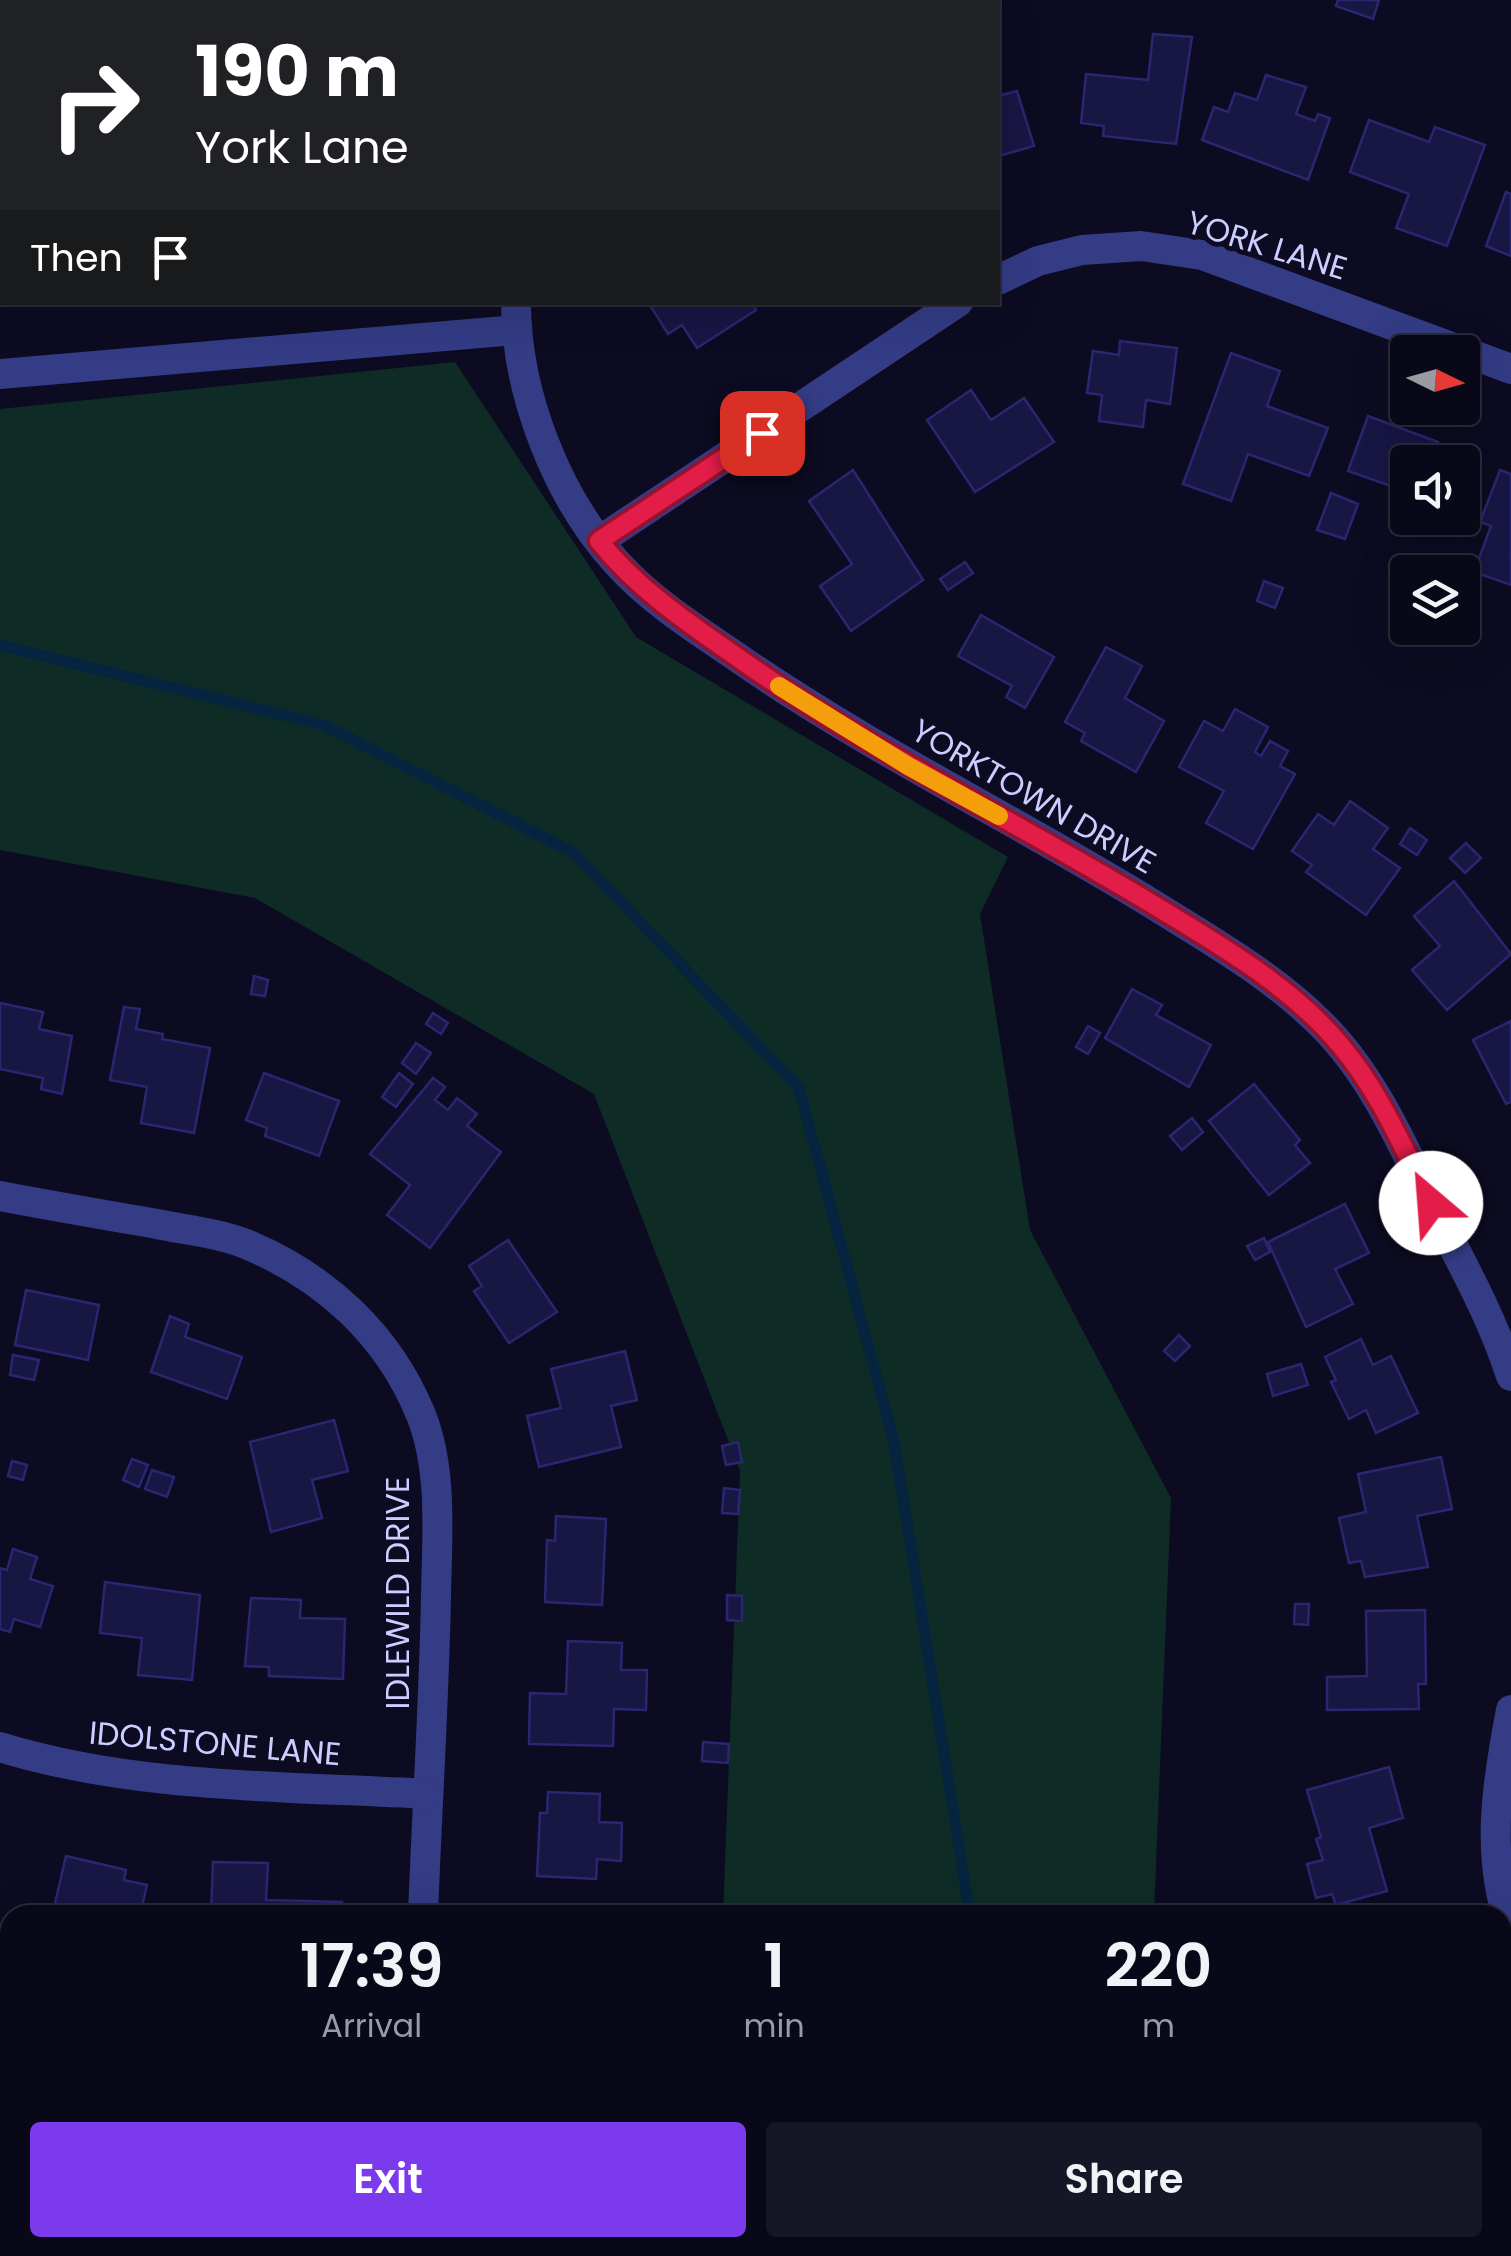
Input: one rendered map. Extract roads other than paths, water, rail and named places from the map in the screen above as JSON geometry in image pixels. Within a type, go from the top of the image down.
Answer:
[{"type":"street","name":"YORK LANE","points":[[1000,279],[1038,261],[1082,250],[1141,246],[1202,254],[1511,369]]},
{"type":"street","points":[[599,541],[953,305]]},
{"type":"street","points":[[0,374],[516,316]]},
{"type":"street","name":"YORKTOWN DRIVE","points":[[516,316],[519,363],[536,422],[599,541],[659,602],[800,700],[908,766],[1102,873],[1219,945],[1320,1022],[1342,1046],[1384,1110],[1478,1296],[1511,1376]]},
{"type":"street","name":"IDLEWILD DRIVE","points":[[0,1196],[241,1242],[314,1278],[346,1304],[378,1342],[422,1416],[433,1459],[436,1615],[423,1905]]},
{"type":"street","points":[[1505,1905],[1497,1870],[1495,1820],[1511,1710]]},
{"type":"street","name":"IDOLSTONE LANE","points":[[0,1747],[67,1765],[128,1775],[427,1794]]},
{"type":"waterway","points":[[0,645],[324,725],[574,853],[799,1088],[894,1442],[968,1905]]}]
